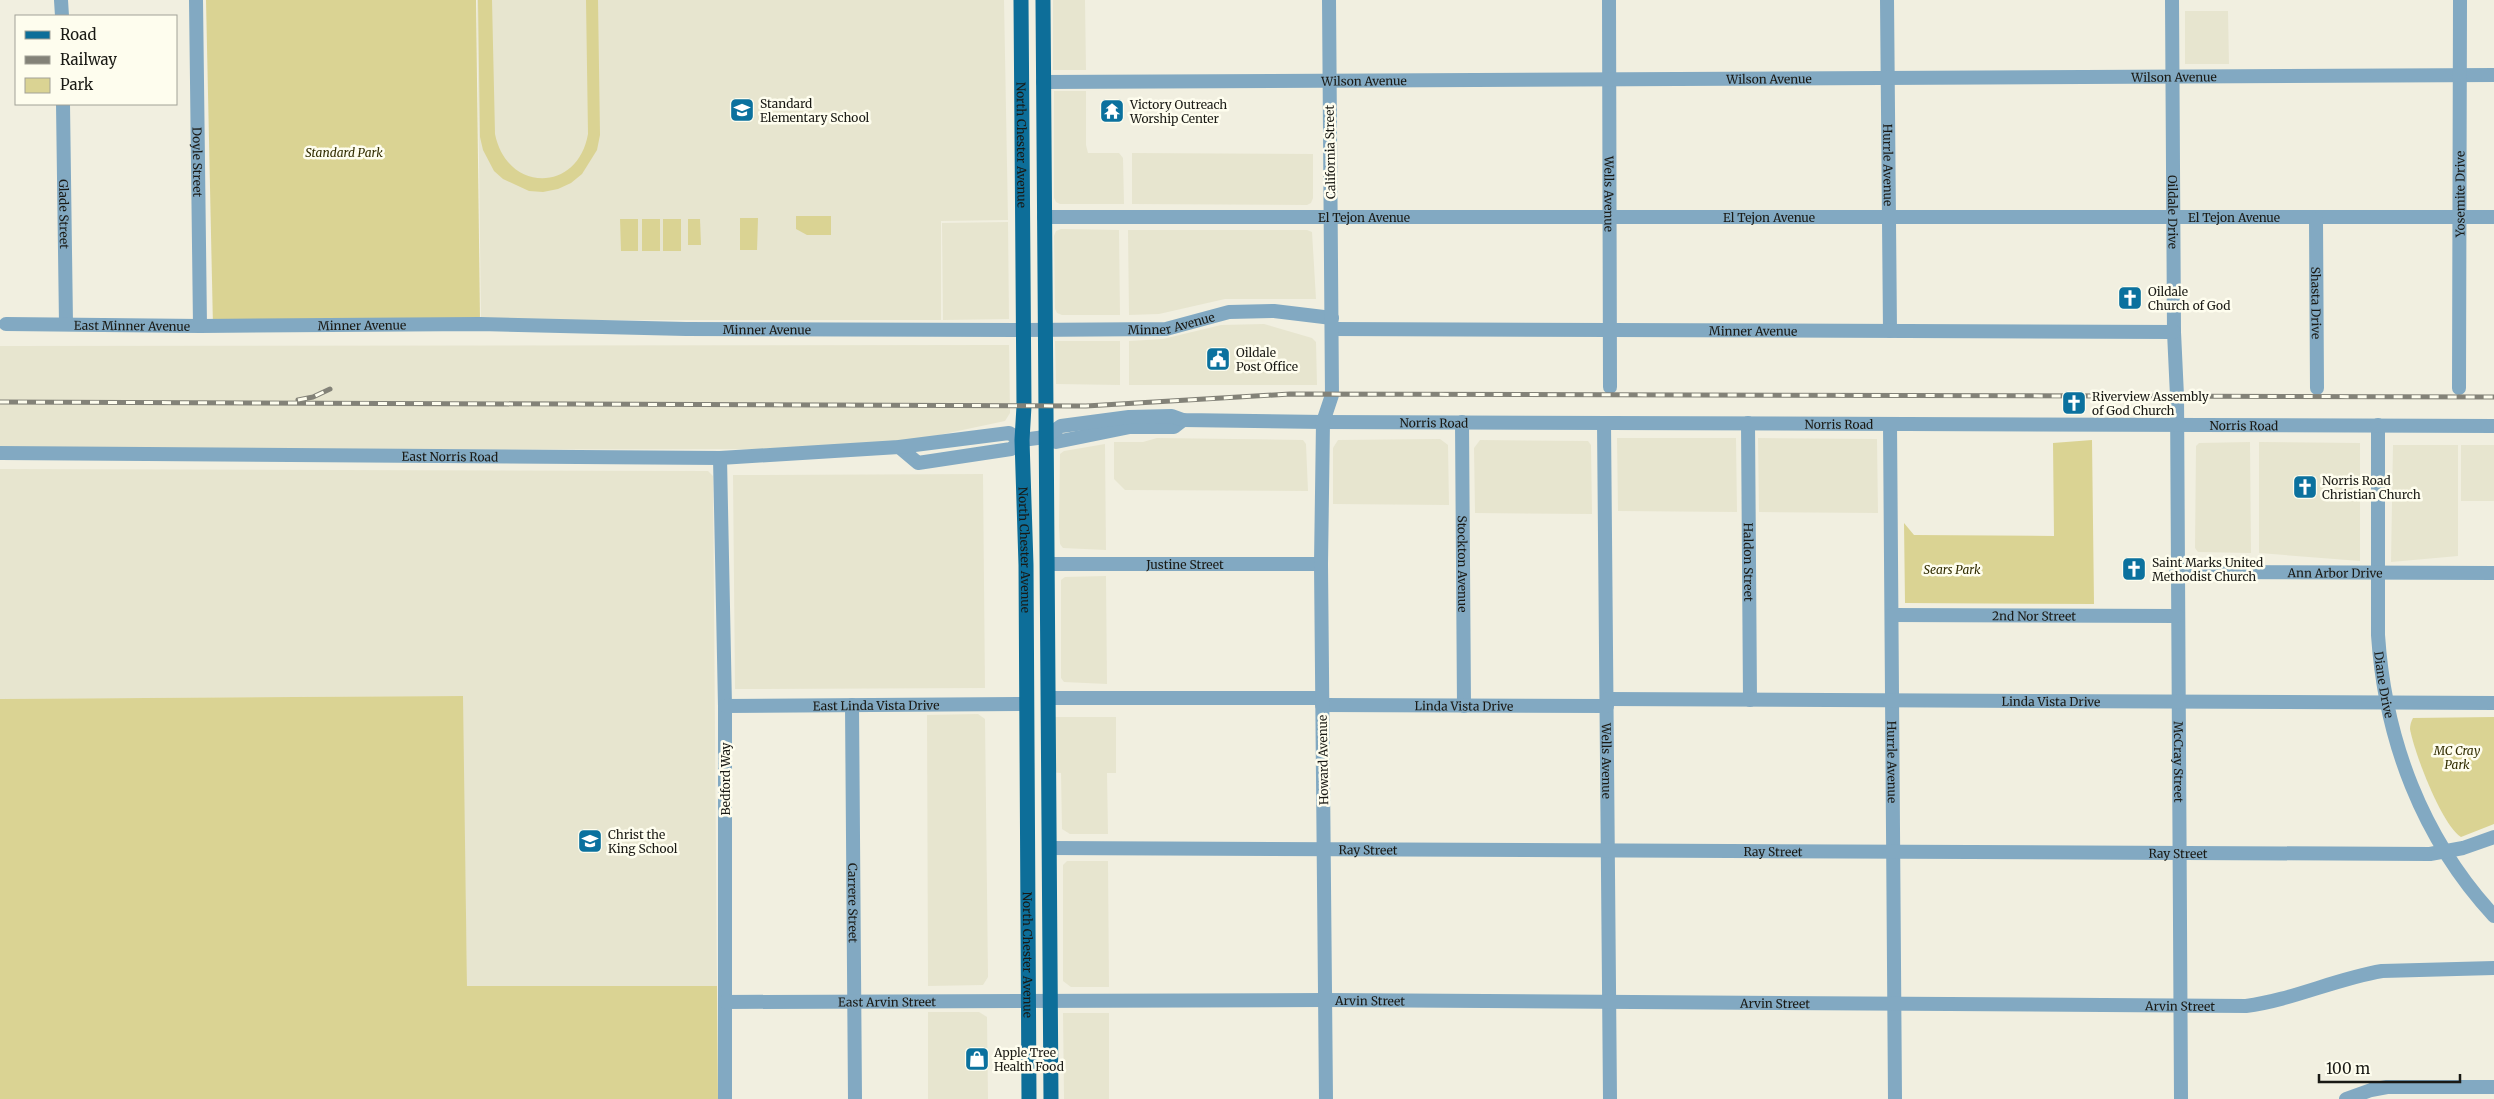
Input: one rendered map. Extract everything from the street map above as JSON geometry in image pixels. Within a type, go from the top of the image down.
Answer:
[{"type":"main road","name":"North Chester Avenue","points":[[1021,0],[1024,330],[1022,440],[1027,704],[1030,1099]]},
{"type":"main road","name":"North Chester Avenue","points":[[1043,0],[1051,1099]]},
{"type":"main road","points":[[1027,704],[1036,708],[1048,741]]},
{"type":"street","points":[[62,0],[62,15]]},
{"type":"street","name":"Doyle Street","points":[[196,0],[200,326]]},
{"type":"street","name":"California Street","points":[[1323,422],[1332,394],[1329,0]]},
{"type":"street","name":"Wells Avenue","points":[[1609,0],[1610,388]]},
{"type":"street","name":"Hurrle Avenue","points":[[1887,0],[1890,331]]},
{"type":"street","name":"Oildale Drive","points":[[2172,0],[2174,332],[2177,425]]},
{"type":"street","name":"Yosemite Drive","points":[[2460,0],[2460,388]]},
{"type":"street","name":"Wilson Avenue","points":[[1043,82],[2494,75]]},
{"type":"street","name":"Glade Street","points":[[63,105],[66,324]]},
{"type":"street","name":"El Tejon Avenue","points":[[1044,217],[2316,219],[2494,217]]},
{"type":"street","name":"Shasta Drive","points":[[2316,219],[2317,388]]},
{"type":"street","name":"Minner Avenue","points":[[200,326],[480,324],[686,329],[1166,329],[1229,312],[1274,311],[1332,324],[1610,330],[2174,332]]},
{"type":"street","name":"East Minner Avenue","points":[[6,324],[200,326]]},
{"type":"street","name":"Norris Road","points":[[1045,437],[1061,426],[1119,419],[1172,416],[1183,420],[1323,422],[2494,426]]},
{"type":"street","name":"Howard Avenue","points":[[1323,422],[1321,564],[1326,1099]]},
{"type":"street","name":"Stockton Avenue","points":[[1462,422],[1464,706]]},
{"type":"street","name":"Wells Avenue","points":[[1604,423],[1610,1099]]},
{"type":"street","name":"Haldon Street","points":[[1748,423],[1750,700]]},
{"type":"street","name":"Hurrle Avenue","points":[[1890,424],[1895,1099]]},
{"type":"street","name":"McCray Street","points":[[2177,425],[2176,572],[2180,1099]]},
{"type":"street","name":"Diane Drive","points":[[2378,426],[2378,635],[2385,703],[2399,754],[2412,789],[2445,852],[2466,883],[2494,916]]},
{"type":"street","name":"East Norris Road","points":[[0,453],[720,458],[899,447],[1009,433],[1022,440],[1045,437]]},
{"type":"street","name":"Bedford Way","points":[[720,458],[725,706],[725,1099]]},
{"type":"street","name":"Justine Street","points":[[1047,564],[1321,564]]},
{"type":"street","name":"Ann Arbor Drive","points":[[2176,572],[2494,573]]},
{"type":"street","name":"2nd Nor Street","points":[[1892,615],[2177,616]]},
{"type":"street","name":"Linda Vista Drive","points":[[1048,698],[1322,701],[1464,706],[1750,700],[2494,703]]},
{"type":"street","name":"East Linda Vista Drive","points":[[725,706],[1027,704]]},
{"type":"street","name":"Carrere Street","points":[[852,705],[855,1099]]},
{"type":"street","name":"Ray Street","points":[[1049,848],[2178,853],[2445,852],[2494,837]]},
{"type":"street","name":"Arvin Street","points":[[1050,1001],[1325,1000],[2246,1006],[2263,1004],[2382,971],[2494,968]]},
{"type":"street","name":"East Arvin Street","points":[[724,1002],[1050,1001]]},
{"type":"street","points":[[2346,1099],[2371,1090],[2387,1087],[2494,1087]]},
{"type":"shaded area","name":"Standard Elementary School","points":[[477,0],[1004,0],[1008,220],[941,221],[941,320],[481,320]]},
{"type":"shaded area","points":[[1053,0],[1085,0],[1086,70],[1053,70]]},
{"type":"shaded area","points":[[2185,11],[2228,11],[2229,64],[2185,64]]},
{"type":"shaded area","points":[[1054,91],[1086,91],[1086,145],[1088,153],[1119,153],[1123,158],[1124,204],[1060,204],[1056,202],[1054,198]]},
{"type":"shaded area","points":[[1132,153],[1313,154],[1313,198],[1311,203],[1307,205],[1132,204]]},
{"type":"shaded area","points":[[1008,222],[1009,319],[943,320],[942,223]]},
{"type":"shaded area","points":[[1061,229],[1119,230],[1120,315],[1062,315],[1057,313],[1055,309],[1054,236],[1056,231]]},
{"type":"shaded area","points":[[1128,230],[1307,230],[1312,232],[1316,299],[1225,299],[1159,314],[1129,315]]},
{"type":"shaded area","points":[[1264,324],[1312,338],[1316,342],[1317,385],[1129,385],[1129,341],[1163,339],[1221,325]]},
{"type":"shaded area","points":[[1055,341],[1120,341],[1120,385],[1056,384]]},
{"type":"shaded area","points":[[1009,345],[1010,413],[1005,421],[873,449],[0,450],[0,346]]},
{"type":"shaded area","points":[[1157,438],[1303,440],[1306,444],[1308,491],[1125,490],[1114,479],[1114,442],[1143,442]]},
{"type":"shaded area","points":[[1617,438],[1736,438],[1737,512],[1618,511]]},
{"type":"shaded area","points":[[1758,438],[1877,439],[1878,513],[1759,512]]},
{"type":"shaded area","points":[[1440,439],[1448,445],[1449,505],[1333,504],[1333,448],[1338,440]]},
{"type":"shaded area","points":[[1480,440],[1588,441],[1591,445],[1592,514],[1475,513],[1474,448]]},
{"type":"shaded area","points":[[2250,442],[2251,553],[2198,552],[2195,548],[2196,446],[2199,443]]},
{"type":"shaded area","points":[[2259,442],[2360,443],[2360,561],[2259,553]]},
{"type":"shaded area","points":[[1105,444],[1106,550],[1063,548],[1060,544],[1059,527],[1060,454],[1064,451]]},
{"type":"shaded area","points":[[2393,445],[2458,445],[2458,556],[2391,562]]},
{"type":"shaded area","points":[[2461,445],[2494,445],[2494,501],[2461,501]]},
{"type":"shaded area","points":[[0,469],[708,471],[713,476],[717,986],[467,986],[462,696],[0,699]]},
{"type":"shaded area","points":[[983,474],[985,688],[735,689],[733,475]]},
{"type":"shaded area","points":[[1106,576],[1107,684],[1064,682],[1061,678],[1061,580],[1065,577]]},
{"type":"shaded area","points":[[978,714],[985,719],[988,977],[983,985],[928,986],[927,715]]},
{"type":"shaded area","points":[[1050,717],[1116,717],[1116,773],[1107,773],[1108,834],[1070,834],[1062,829],[1061,773],[1050,772]]},
{"type":"shaded area","points":[[1067,861],[1108,861],[1109,987],[1071,987],[1063,981],[1063,865]]},
{"type":"shaded area","points":[[928,1012],[979,1012],[987,1017],[988,1099],[928,1099]]},
{"type":"shaded area","points":[[1063,1013],[1109,1013],[1109,1099],[1064,1099]]},
{"type":"green space","name":"Standard Park","points":[[206,0],[476,0],[480,320],[213,327]]},
{"type":"green space","points":[[478,0],[492,0],[495,134],[502,153],[513,167],[527,175],[542,178],[557,175],[571,167],[582,153],[588,134],[586,0],[598,0],[600,135],[597,150],[582,174],[571,183],[558,189],[543,192],[529,191],[503,179],[494,171],[483,150],[480,137]]},
{"type":"green space","points":[[796,216],[831,216],[831,235],[807,235],[796,229]]},
{"type":"green space","points":[[740,218],[758,218],[757,250],[740,250]]},
{"type":"green space","points":[[620,219],[638,219],[638,251],[621,251]]},
{"type":"green space","points":[[642,219],[660,219],[660,251],[642,251]]},
{"type":"green space","points":[[663,219],[681,219],[681,251],[663,251]]},
{"type":"green space","points":[[688,219],[700,219],[701,245],[688,245]]},
{"type":"green space","name":"Sears Park","points":[[2092,440],[2094,604],[1905,603],[1904,523],[1914,535],[2054,536],[2053,443]]},
{"type":"green space","points":[[463,696],[467,986],[717,986],[718,1099],[0,1099],[0,699]]},
{"type":"green space","name":"MC Cray Park","points":[[2494,717],[2494,824],[2461,837],[2446,819],[2430,788],[2413,740],[2410,729],[2411,724],[2413,718]]},
{"type":"railway","points":[[298,400],[313,397],[330,389]]},
{"type":"railway","points":[[0,402],[1086,406],[1290,394],[2494,397]]},
{"type":"place","name":"Standard Elementary School","points":[[742,110]]},
{"type":"place","name":"Victory Outreach Worship Center","points":[[1112,111]]},
{"type":"place","name":"Oildale Church of God","points":[[2130,298]]},
{"type":"place","name":"Oildale Post Office","points":[[1218,359]]},
{"type":"place","name":"Riverview Assembly of God Church","points":[[2074,403]]},
{"type":"place","name":"Norris Road Christian Church","points":[[2305,487]]},
{"type":"place","name":"Saint Marks United Methodist Church","points":[[2134,569]]},
{"type":"place","name":"Christ the King School","points":[[590,841]]},
{"type":"place","name":"Apple Tree Health Food","points":[[977,1059]]}]
